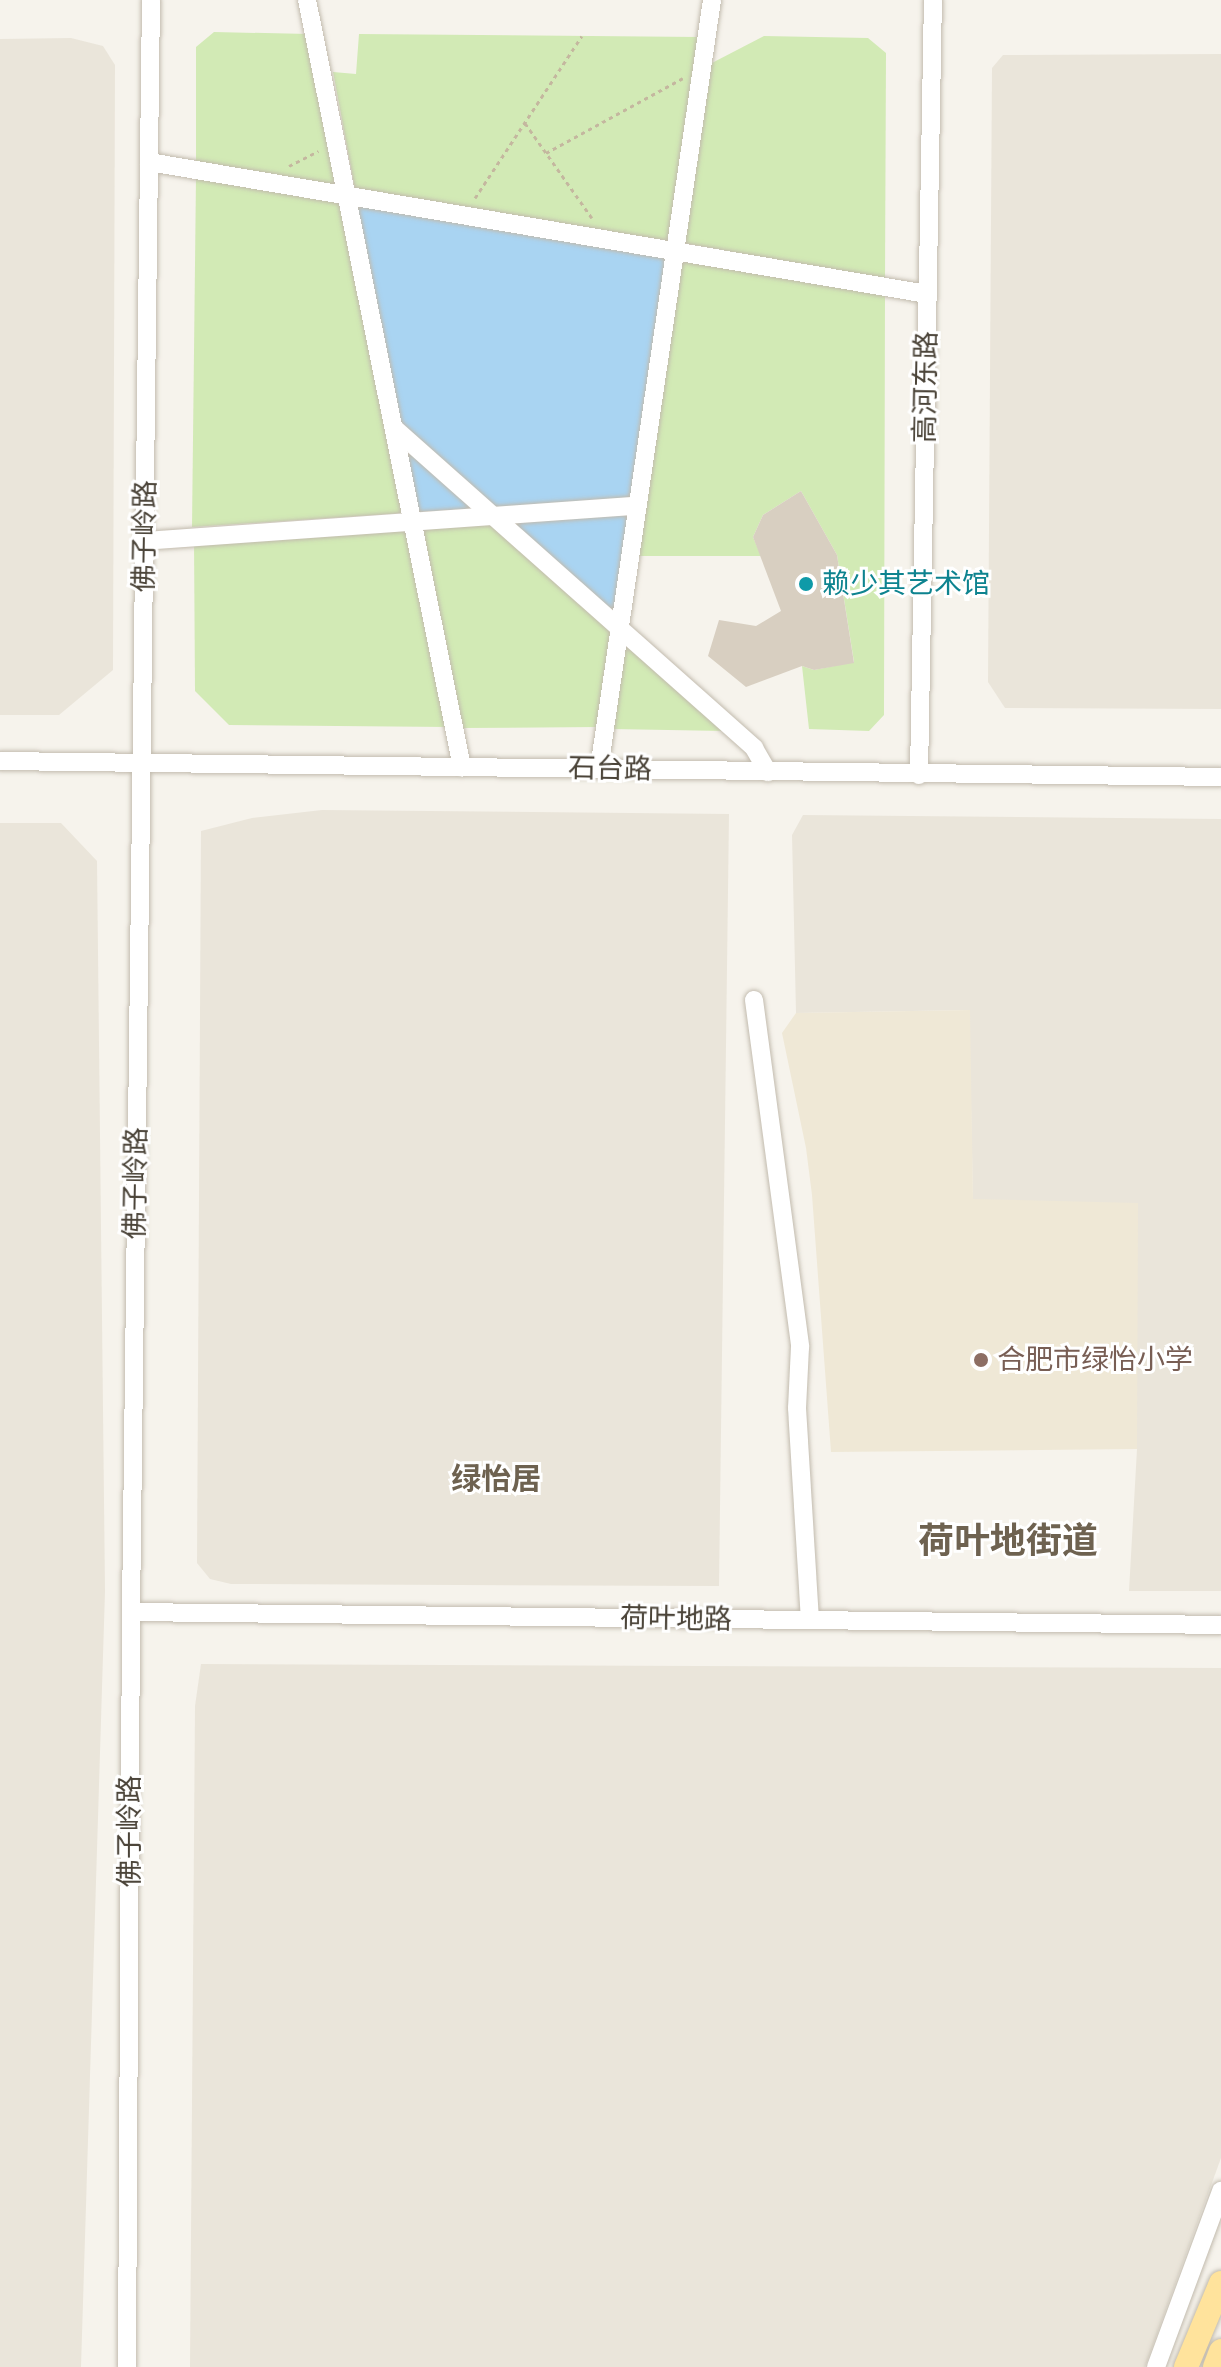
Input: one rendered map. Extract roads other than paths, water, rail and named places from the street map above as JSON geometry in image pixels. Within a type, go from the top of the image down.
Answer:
[{"type":"main road","points":[[1186,2367],[1221,2283]]},
{"type":"main road","points":[[1215,2367],[1221,2351]]},
{"type":"street","name":"佛子岭路","points":[[127,2367],[131,1612],[151,0]]},
{"type":"street","points":[[307,0],[462,767]]},
{"type":"street","points":[[599,769],[712,0]]},
{"type":"street","name":"高河东路","points":[[919,775],[933,0]]},
{"type":"street","points":[[149,162],[927,294]]},
{"type":"street","points":[[394,428],[754,748],[768,772]]},
{"type":"street","points":[[144,541],[637,506]]},
{"type":"street","name":"石台路","points":[[0,761],[1221,777]]},
{"type":"street","points":[[754,1000],[800,1347],[797,1408],[810,1620]]},
{"type":"street","name":"荷叶地路","points":[[131,1612],[1221,1625]]},
{"type":"street","points":[[1156,2367],[1221,2191]]},
{"type":"water","points":[[355,205],[666,256],[632,499],[417,512]]},
{"type":"water","points":[[630,515],[616,622],[504,522]]},
{"type":"place","name":"赖少其艺术馆","points":[[806,584]]},
{"type":"place","name":"合肥市绿怡小学","points":[[981,1360]]},
{"type":"district","name":"绿怡居","points":[[496,1480]]},
{"type":"district","name":"荷叶地街道","points":[[1008,1542]]}]
